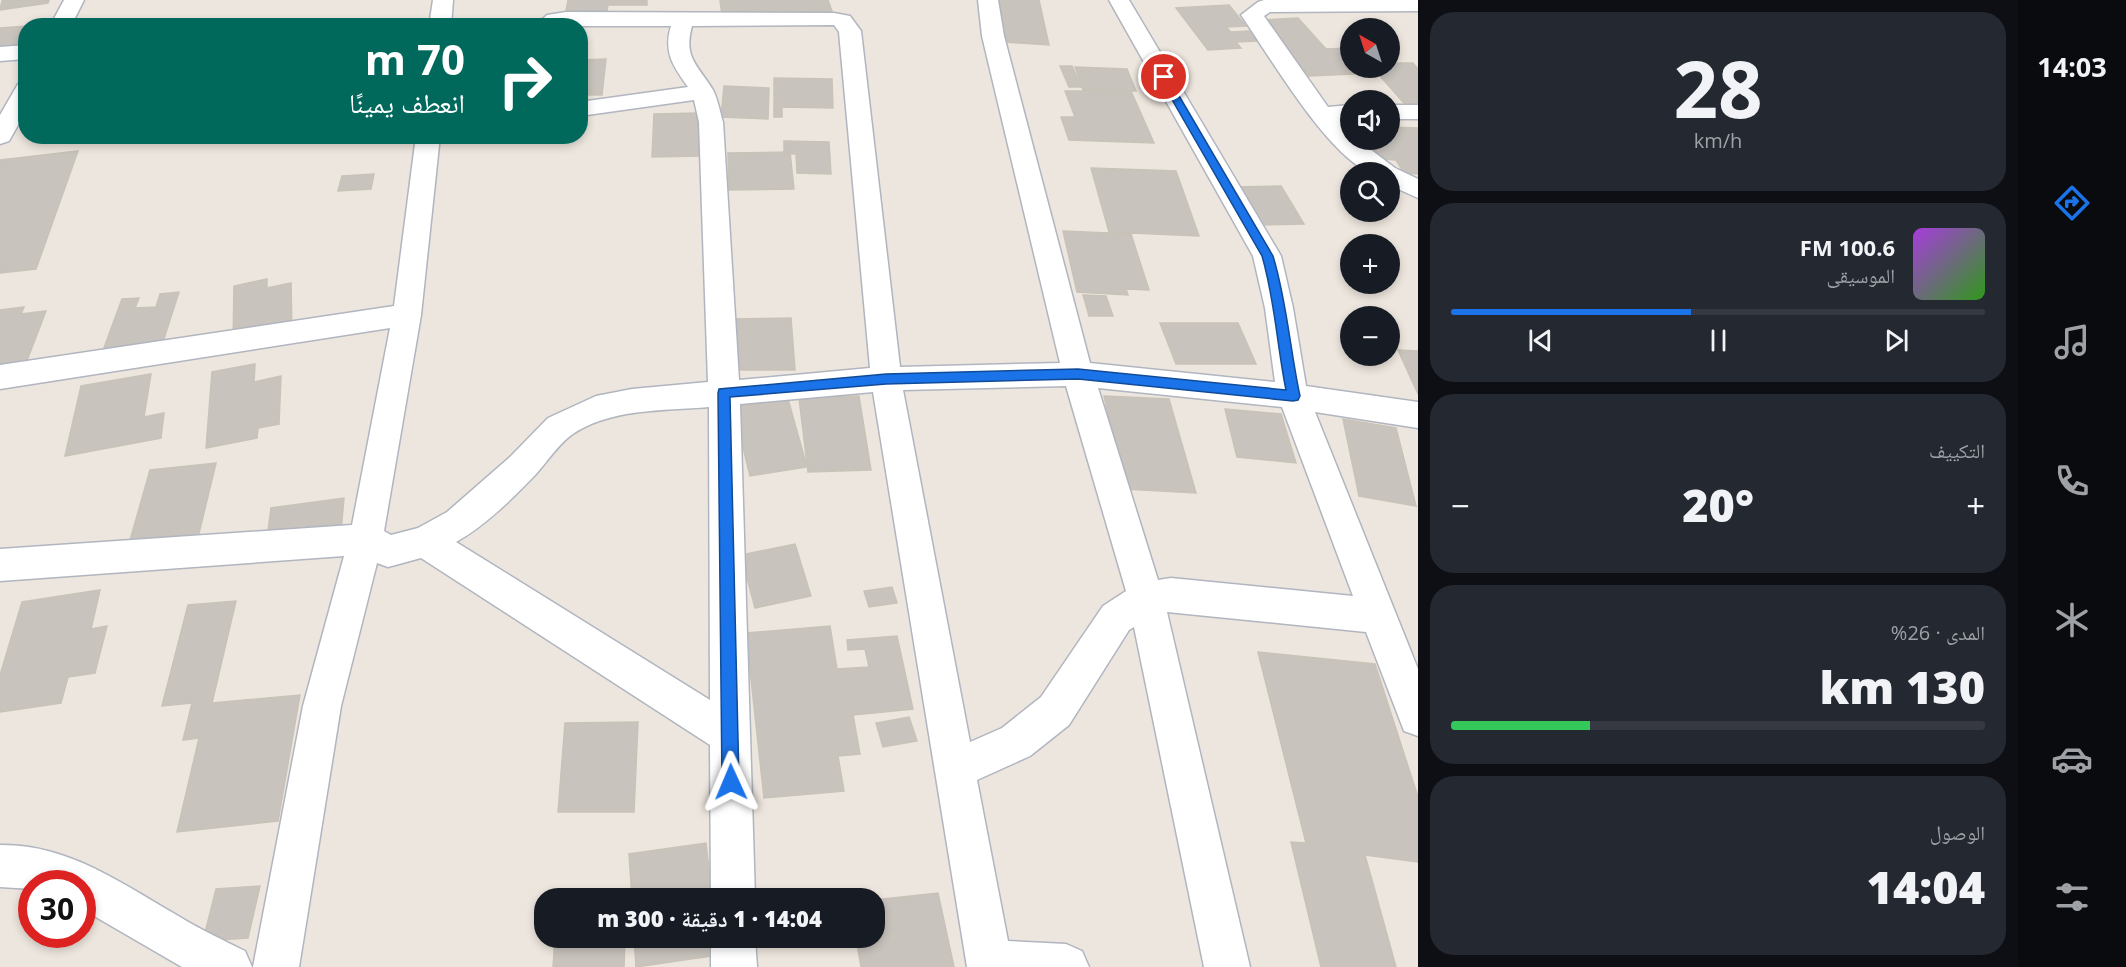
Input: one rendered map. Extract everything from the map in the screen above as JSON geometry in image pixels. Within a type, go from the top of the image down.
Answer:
[{"type":"street","points":[[64,18],[74,0]]},
{"type":"street","points":[[441,18],[443,0]]},
{"type":"street","points":[[988,0],[993,36],[1078,374],[1146,597],[1227,967]]},
{"type":"street","points":[[1119,0],[1267,256],[1277,289],[1283,346],[1293,396],[1418,717]]},
{"type":"street","points":[[1370,162],[1357,153],[1322,115],[1252,15],[1265,6],[1418,5]]},
{"type":"street","points":[[588,18],[834,19],[842,21],[850,31],[886,379],[990,965],[1066,967]]},
{"type":"street","points":[[683,20],[677,47],[680,63],[702,92],[711,122],[724,393],[733,888]]},
{"type":"street","points":[[0,54],[18,53]]},
{"type":"street","points":[[588,108],[702,92]]},
{"type":"street","points":[[0,136],[18,103]]},
{"type":"street","points":[[1400,112],[1418,112]]},
{"type":"street","points":[[1322,115],[1340,113]]},
{"type":"street","points":[[276,967],[322,706],[366,539],[407,315],[427,144]]},
{"type":"street","points":[[1400,181],[1418,190]]},
{"type":"street","points":[[0,377],[407,315]]},
{"type":"street","points":[[0,565],[366,539],[388,551],[425,542],[459,523],[523,466],[559,427],[596,409],[632,401],[886,379],[1078,374],[1293,396],[1418,415]]},
{"type":"street","points":[[425,542],[730,735]]},
{"type":"street","points":[[954,769],[1016,742],[1055,711],[1116,618],[1146,597],[1171,595],[1380,616]]},
{"type":"street","points":[[0,866],[40,870]]},
{"type":"street","points":[[96,892],[167,935],[229,967]]},
{"type":"street","points":[[733,948],[734,967]]},
{"type":"building","points":[[49,0],[48,3],[0,10],[2,1]]},
{"type":"building","points":[[568,0],[647,0],[647,5],[608,5],[607,11],[566,11]]},
{"type":"building","points":[[720,0],[828,0],[832,11],[722,15]]},
{"type":"building","points":[[997,0],[1039,0],[1049,45],[1004,42]]},
{"type":"building","points":[[1229,5],[1246,26],[1226,27],[1231,32],[1249,31],[1257,41],[1236,42],[1241,48],[1208,50],[1176,8]]},
{"type":"building","points":[[1298,18],[1326,49],[1340,48],[1340,75],[1309,76],[1263,20]]},
{"type":"building","points":[[18,27],[18,46],[0,47],[0,28]]},
{"type":"building","points":[[606,59],[602,95],[588,95],[588,60]]},
{"type":"building","points":[[1400,63],[1413,63],[1418,69],[1418,110],[1410,110],[1400,99],[1400,90],[1392,90],[1382,78],[1400,78]]},
{"type":"building","points":[[1060,66],[1072,66],[1081,87],[1069,87]]},
{"type":"building","points":[[1075,67],[1127,69],[1136,91],[1083,90]]},
{"type":"building","points":[[774,78],[832,79],[833,108],[782,107],[782,117],[774,117]]},
{"type":"building","points":[[724,86],[769,88],[768,119],[721,117]]},
{"type":"building","points":[[1065,91],[1131,91],[1154,143],[1069,140],[1061,117],[1075,117]]},
{"type":"building","points":[[698,113],[699,156],[652,157],[654,114]]},
{"type":"building","points":[[1400,127],[1418,128],[1418,174],[1404,173],[1400,162],[1396,160],[1369,158],[1364,150],[1400,150]]},
{"type":"building","points":[[784,141],[829,142],[831,174],[797,173],[796,154],[784,153]]},
{"type":"building","points":[[78,151],[36,269],[0,273],[0,160]]},
{"type":"building","points":[[790,152],[794,189],[729,190],[728,153]]},
{"type":"building","points":[[1091,168],[1176,171],[1199,236],[1109,232]]},
{"type":"building","points":[[374,174],[371,189],[338,191],[342,176]]},
{"type":"building","points":[[1281,186],[1304,224],[1257,225],[1236,187]]},
{"type":"building","points":[[1063,231],[1131,234],[1149,290],[1126,289],[1128,295],[1077,292]]},
{"type":"building","points":[[267,279],[267,288],[291,283],[292,332],[233,344],[234,286]]},
{"type":"building","points":[[179,292],[160,351],[101,356],[122,299],[139,298],[135,308],[156,307],[160,294]]},
{"type":"building","points":[[1083,295],[1106,296],[1113,316],[1089,316]]},
{"type":"building","points":[[24,307],[21,314],[46,311],[23,371],[0,374],[0,310]]},
{"type":"building","points":[[791,318],[795,370],[734,370],[733,319]]},
{"type":"building","points":[[1160,323],[1238,323],[1256,364],[1176,364]]},
{"type":"building","points":[[1400,350],[1418,351],[1418,394],[1400,354]]},
{"type":"building","points":[[255,364],[254,382],[281,376],[279,424],[258,428],[257,438],[206,448],[212,372]]},
{"type":"building","points":[[151,374],[144,417],[164,413],[161,438],[65,456],[81,386]]},
{"type":"building","points":[[859,396],[871,470],[808,472],[799,398]]},
{"type":"building","points":[[1104,396],[1169,399],[1196,493],[1125,489]]},
{"type":"building","points":[[788,399],[807,467],[750,476],[733,407]]},
{"type":"building","points":[[1225,409],[1281,414],[1296,463],[1237,457]]},
{"type":"building","points":[[1343,419],[1396,428],[1416,506],[1359,496]]},
{"type":"building","points":[[216,463],[195,550],[125,558],[150,470]]},
{"type":"building","points":[[344,498],[340,542],[265,553],[271,508]]},
{"type":"building","points":[[795,544],[811,596],[755,608],[741,555]]},
{"type":"building","points":[[892,587],[897,603],[869,607],[864,591]]},
{"type":"building","points":[[100,590],[91,629],[107,626],[95,673],[68,677],[61,703],[0,712],[0,675],[22,602]]},
{"type":"building","points":[[236,601],[212,703],[300,695],[278,821],[177,832],[199,738],[183,740],[192,703],[162,706],[188,605]]},
{"type":"building","points":[[830,626],[837,669],[869,667],[865,649],[848,650],[847,640],[897,636],[913,709],[853,715],[860,754],[838,756],[844,791],[764,798],[746,633]]},
{"type":"building","points":[[1258,652],[1375,664],[1418,797],[1418,862],[1365,855],[1396,967],[1321,967],[1291,842],[1306,843]]},
{"type":"building","points":[[909,717],[917,741],[883,747],[876,723]]},
{"type":"building","points":[[638,722],[634,812],[558,812],[565,723]]},
{"type":"building","points":[[706,843],[711,888],[631,888],[629,854]]},
{"type":"building","points":[[260,886],[248,938],[203,941],[216,889]]},
{"type":"building","points":[[938,893],[954,967],[861,967],[858,948],[885,948],[885,899]]},
{"type":"building","points":[[554,948],[625,948],[624,967],[553,967]]},
{"type":"building","points":[[635,948],[718,948],[718,955],[636,967]]},
{"type":"route","points":[[731,782],[724,393],[886,379],[1078,374],[1293,396],[1283,346],[1277,289],[1267,256],[1164,77]]}]
